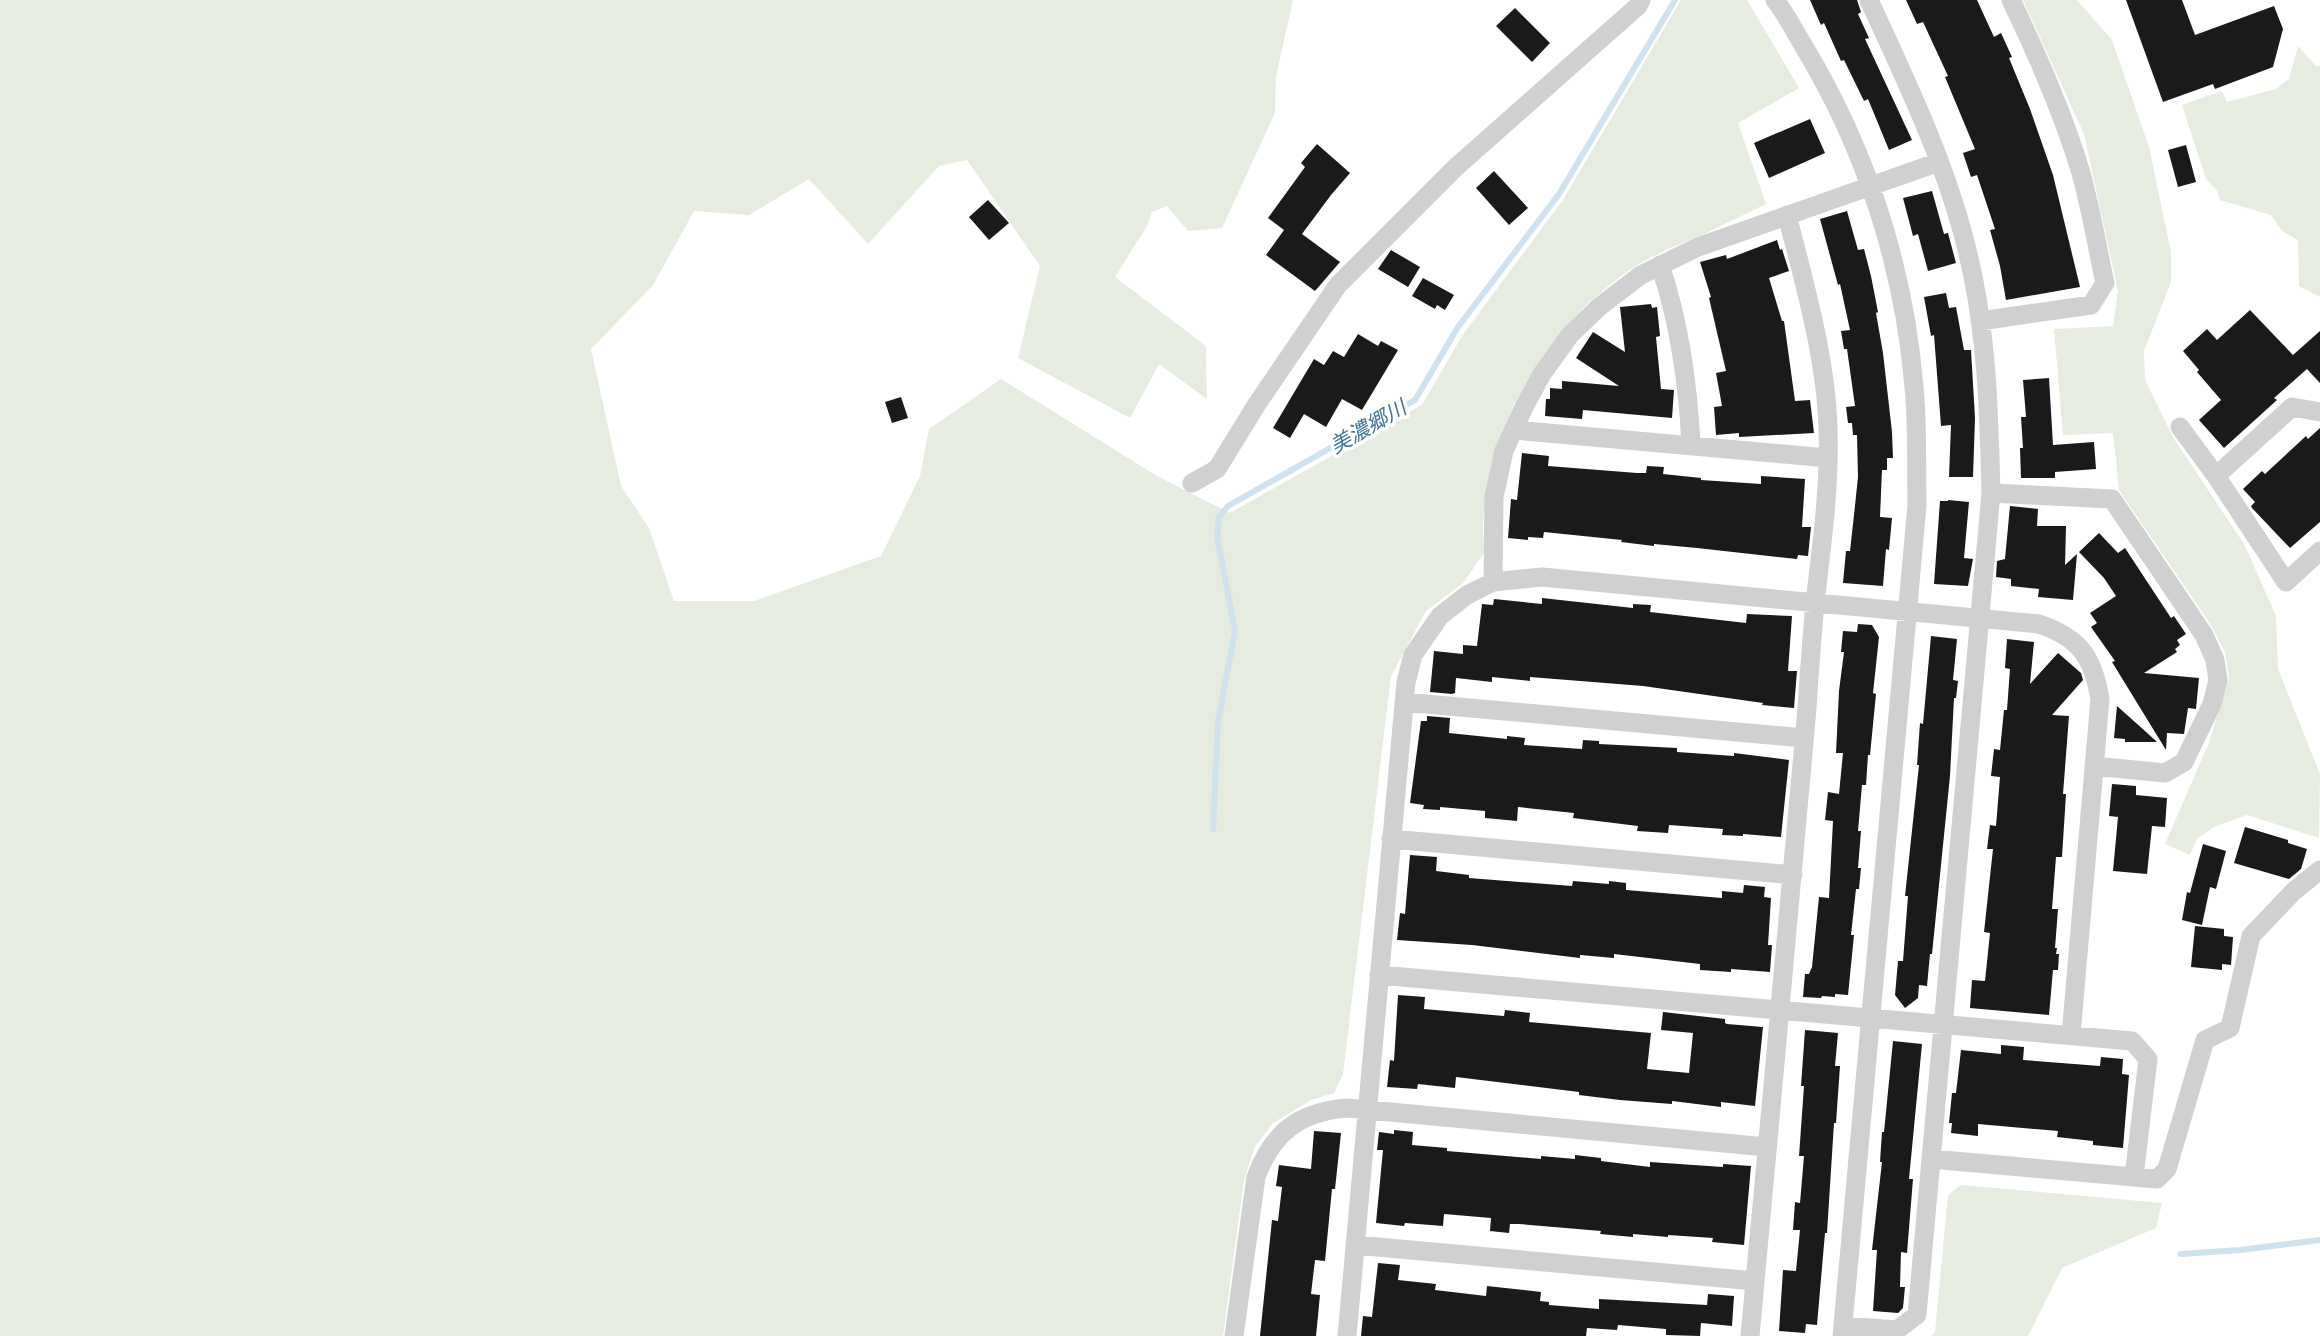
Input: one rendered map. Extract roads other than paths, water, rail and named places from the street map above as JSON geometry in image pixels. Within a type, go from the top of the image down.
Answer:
[{"type":"street","points":[[1192,483],[1217,469],[1257,404],[1338,285],[1455,168],[1600,42],[1641,0]]},
{"type":"street","points":[[1775,0],[1821,74],[1851,134],[1871,187],[1896,268],[1914,388],[1917,505],[1842,1331],[1897,1330],[1917,1315],[1991,493],[1989,406],[1980,321],[1968,254],[1949,184],[1924,117],[1869,0]]},
{"type":"street","points":[[1980,321],[2091,305],[2105,283],[2081,175],[2069,137],[2038,56],[2011,0]]},
{"type":"street","points":[[1493,582],[1494,497],[1504,451],[1542,374],[1570,335],[1599,307],[1641,275],[1698,247],[1939,162]]},
{"type":"street","points":[[1750,1336],[1781,1011],[1815,604],[1826,513],[1828,458],[1828,425],[1822,374],[1810,307],[1787,215]]},
{"type":"street","points":[[1660,265],[1681,345],[1689,400],[1691,445]]},
{"type":"street","points":[[2216,476],[2292,407],[2320,412]]},
{"type":"street","points":[[2180,427],[2286,582],[2320,551]]},
{"type":"street","points":[[1514,430],[1828,458]]},
{"type":"street","points":[[1991,493],[2112,499],[2204,635],[2215,660],[2218,680],[2212,704],[2184,762],[2165,773],[2094,766]]},
{"type":"street","points":[[1347,1336],[1406,682],[1413,655],[1440,616],[1466,596],[1493,582],[1542,577],[2039,624],[2059,631],[2073,641],[2088,658],[2096,674],[2100,699],[2071,1035]]},
{"type":"street","points":[[1404,702],[1804,738]]},
{"type":"street","points":[[1391,839],[1793,875]]},
{"type":"street","points":[[1931,1159],[2157,1179],[2167,1169],[2205,1040],[2230,1028],[2251,936],[2294,891],[2320,870]]},
{"type":"street","points":[[1379,975],[2132,1041],[2148,1059],[2134,1177]]},
{"type":"street","points":[[1234,1336],[1256,1177],[1263,1158],[1278,1137],[1295,1123],[1324,1110],[1347,1108],[1767,1146]]},
{"type":"street","points":[[1354,1245],[1755,1281]]},
{"type":"waterway","name":"美濃郷川","points":[[1213,829],[1218,722],[1235,631],[1217,536],[1219,517],[1228,506],[1415,400],[1458,327],[1559,194],[1675,0]]},
{"type":"waterway","points":[[2181,1254],[2320,1240]]}]
